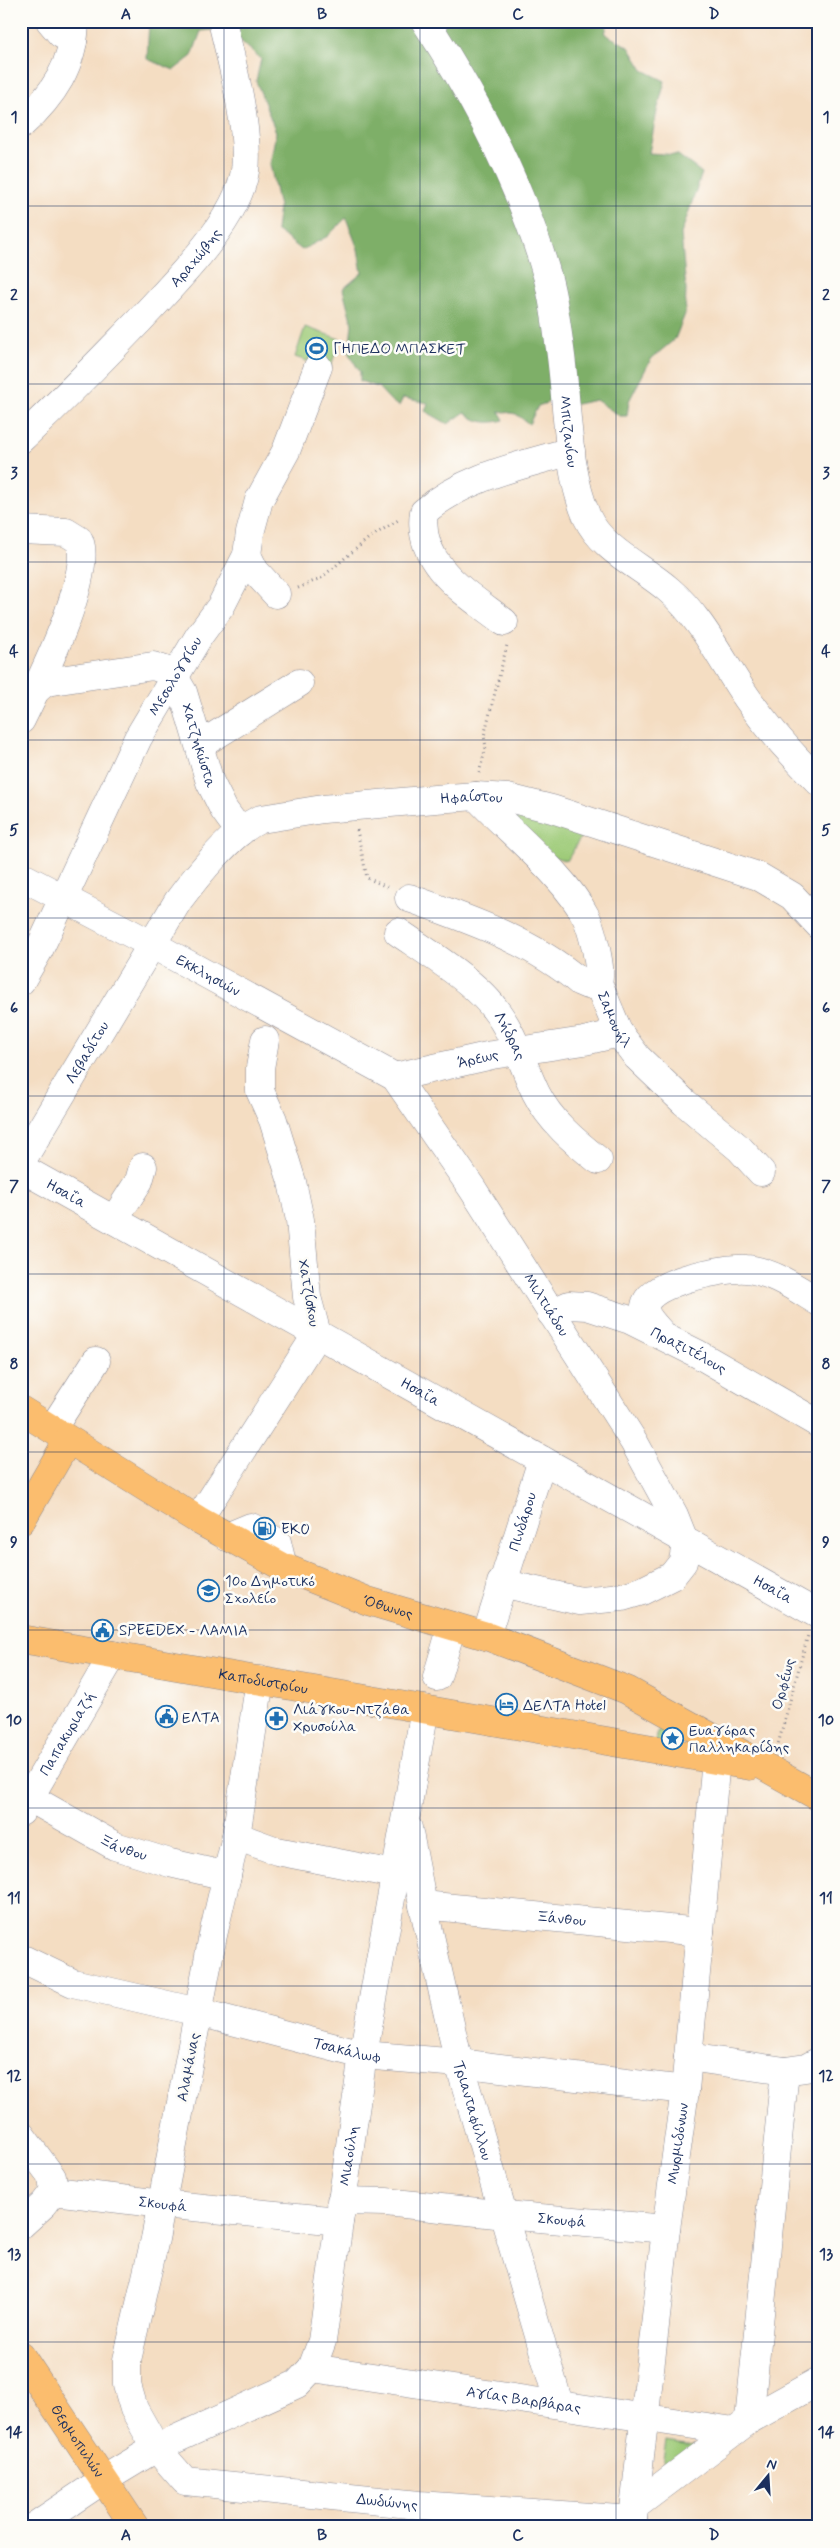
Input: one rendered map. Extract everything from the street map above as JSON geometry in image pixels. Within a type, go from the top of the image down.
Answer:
[{"type":"main road","name":"Όθωνος","points":[[21,1410],[198,1520],[282,1567],[368,1601],[486,1636],[626,1690],[655,1704],[819,1797]]},
{"type":"main road","points":[[21,1521],[60,1435]]},
{"type":"main road","name":"Καποδιστρίου","points":[[21,1639],[771,1770]]},
{"type":"main road","points":[[642,1747],[652,1737],[656,1726],[655,1704]]},
{"type":"main road","name":"Θερμοπυλών","points":[[21,2356],[135,2527]]},
{"type":"street","points":[[21,124],[41,107],[53,92],[64,71],[74,31],[61,34],[50,21]]},
{"type":"street","name":"Αραχώβης","points":[[21,439],[77,386],[175,282],[210,240],[238,191],[244,172],[246,146],[222,21]]},
{"type":"street","name":"Μπιζανίου","points":[[425,21],[462,78],[494,142],[522,204],[546,273],[560,343],[571,451],[580,494],[592,526],[613,548],[678,597],[758,713],[819,782]]},
{"type":"street","name":"Μεσολογγίου","points":[[21,981],[63,898],[138,738],[173,677],[221,606],[247,555],[250,533],[259,500],[286,451],[318,367]]},
{"type":"street","points":[[504,622],[453,583],[437,566],[427,545],[424,517],[451,492],[511,467],[571,451]]},
{"type":"street","points":[[21,530],[66,532],[75,535],[82,546],[79,579],[53,653],[21,720]]},
{"type":"street","points":[[247,555],[255,571],[276,594]]},
{"type":"street","points":[[36,690],[46,682],[97,676],[142,666],[165,670],[173,677]]},
{"type":"street","name":"Χατζηκώστα","points":[[173,677],[186,698],[210,782],[219,801],[240,832]]},
{"type":"street","points":[[200,745],[299,683]]},
{"type":"street","name":"Ηφαίστου","points":[[151,944],[189,886],[240,832],[252,822],[269,817],[352,807],[470,796],[530,803],[758,876],[792,896],[819,925]]},
{"type":"street","name":"Σαμουήλ","points":[[470,796],[550,870],[575,899],[592,932],[598,960],[600,977],[598,983],[619,1033],[637,1057],[684,1102],[740,1149],[761,1172]]},
{"type":"street","name":"Εκκλησιών","points":[[21,876],[151,944],[276,1014],[395,1077]]},
{"type":"street","points":[[409,898],[466,918],[535,951],[580,982],[587,985],[598,983]]},
{"type":"street","name":"Λήδρας","points":[[398,932],[458,976],[493,1006],[503,1021],[544,1106],[564,1131],[598,1160]]},
{"type":"street","name":"Λεβαδίτου","points":[[21,1162],[151,944]]},
{"type":"street","name":"Άρεως","points":[[395,1077],[518,1051],[584,1041],[619,1033]]},
{"type":"street","name":"Χατζίσκου","points":[[198,1520],[316,1334],[307,1298],[300,1220],[279,1138],[260,1091],[260,1068],[265,1040]]},
{"type":"street","name":"Μιλτιάδου","points":[[395,1077],[472,1188],[634,1442],[674,1515],[684,1540]]},
{"type":"street","points":[[114,1220],[139,1181],[144,1167]]},
{"type":"street","name":"Ησαΐα","points":[[21,1168],[817,1614]]},
{"type":"street","points":[[663,1334],[647,1315],[645,1307],[648,1299],[657,1291],[706,1272],[734,1268],[759,1271],[819,1302]]},
{"type":"street","name":"Πραξιτέλους","points":[[552,1313],[569,1305],[587,1306],[663,1334],[819,1424]]},
{"type":"street","points":[[60,1435],[96,1361]]},
{"type":"street","name":"Πινδάρου","points":[[486,1636],[501,1583],[542,1460]]},
{"type":"street","points":[[501,1583],[580,1601],[606,1600],[630,1596],[658,1584],[677,1571],[684,1556],[684,1540]]},
{"type":"street","points":[[437,1677],[452,1626]]},
{"type":"street","name":"Παπακυριαζή","points":[[25,1805],[112,1655]]},
{"type":"street","name":"Αλαμάνας","points":[[156,2448],[134,2409],[127,2385],[127,2360],[162,2204],[198,2012],[236,1836],[260,1680]]},
{"type":"street","name":"Μιαούλη","points":[[33,2527],[156,2448],[296,2384],[312,2368],[322,2341],[363,2055],[425,1709]]},
{"type":"street","name":"Μυρμιδόνων","points":[[633,2518],[688,2057],[716,1760]]},
{"type":"street","name":"Ξάνθου","points":[[25,1805],[115,1846],[170,1863],[227,1876]]},
{"type":"street","name":"Τριανταφύλλου","points":[[406,1813],[423,1905],[459,2063],[559,2404]]},
{"type":"street","points":[[236,1836],[277,1851],[394,1874]]},
{"type":"street","name":"Ξάνθου","points":[[423,1905],[700,1932]]},
{"type":"street","name":"Τσακάλωφ","points":[[21,1958],[73,1983],[198,2012],[363,2055],[459,2063],[684,2090]]},
{"type":"street","points":[[688,2057],[785,2072],[806,2068],[819,2060]]},
{"type":"street","points":[[741,2426],[785,2072]]},
{"type":"street","points":[[21,2135],[52,2177],[54,2191],[44,2204],[21,2225]]},
{"type":"street","name":"Σκουφά","points":[[54,2191],[162,2204],[340,2211],[386,2202],[505,2216],[666,2229]]},
{"type":"street","name":"Αγίας Βαρβάρας","points":[[312,2368],[644,2417],[741,2426]]},
{"type":"street","points":[[633,2518],[741,2426],[819,2381]]},
{"type":"street","name":"Δωδώνης","points":[[156,2448],[185,2481],[191,2482],[419,2505],[633,2518]]},
{"type":"path","points":[[276,594],[301,587],[321,578],[369,538],[395,520],[424,517]]},
{"type":"path","points":[[470,796],[478,779],[486,748],[484,736],[507,643],[504,622]]},
{"type":"path","points":[[352,807],[367,878]]},
{"type":"path","name":"Ορφέως","points":[[771,1770],[817,1614]]},
{"type":"green space","points":[[149,21],[608,21],[605,34],[629,47],[643,70],[665,81],[649,153],[678,155],[702,173],[681,234],[686,290],[685,314],[675,339],[651,359],[629,401],[627,416],[620,416],[596,400],[562,407],[552,401],[538,406],[529,424],[516,414],[499,411],[504,420],[483,422],[469,416],[465,412],[448,424],[425,411],[428,403],[403,398],[399,406],[392,402],[378,387],[360,381],[360,372],[349,354],[352,324],[343,289],[362,273],[358,249],[346,218],[328,236],[302,250],[276,230],[279,207],[270,164],[276,132],[256,81],[261,59],[227,29],[201,31],[192,56],[174,70],[147,59]]},
{"type":"green space","name":"ΓΗΠΕΔΟ ΜΠΑΣΚΕΤ","points":[[305,327],[340,339],[330,369],[295,357]]},
{"type":"green space","points":[[495,814],[549,821],[583,833],[567,861],[545,854]]},
{"type":"green space","points":[[662,1724],[712,1744],[654,1742]]},
{"type":"green space","points":[[666,2441],[693,2445],[694,2447],[664,2467],[662,2465]]},
{"type":"place","name":"ΓΗΠΕΔΟ ΜΠΑΣΚΕΤ","points":[[317,348]]},
{"type":"place","name":"EKO","points":[[265,1529]]},
{"type":"place","name":"10ο Δημοτικό Σχολείο","points":[[209,1590]]},
{"type":"place","name":"SPEEDEX - ΛΑΜΙΑ","points":[[103,1630]]},
{"type":"place","name":"ΔΕΛΤΑ Hotel","points":[[507,1705]]},
{"type":"place","name":"ΕΛΤΑ","points":[[166,1717]]},
{"type":"place","name":"Λιάγκου-Ντζάθα Χρυσούλα","points":[[277,1718]]},
{"type":"place","name":"Ευαγόρας Παλληκαρίδης","points":[[673,1739]]}]
